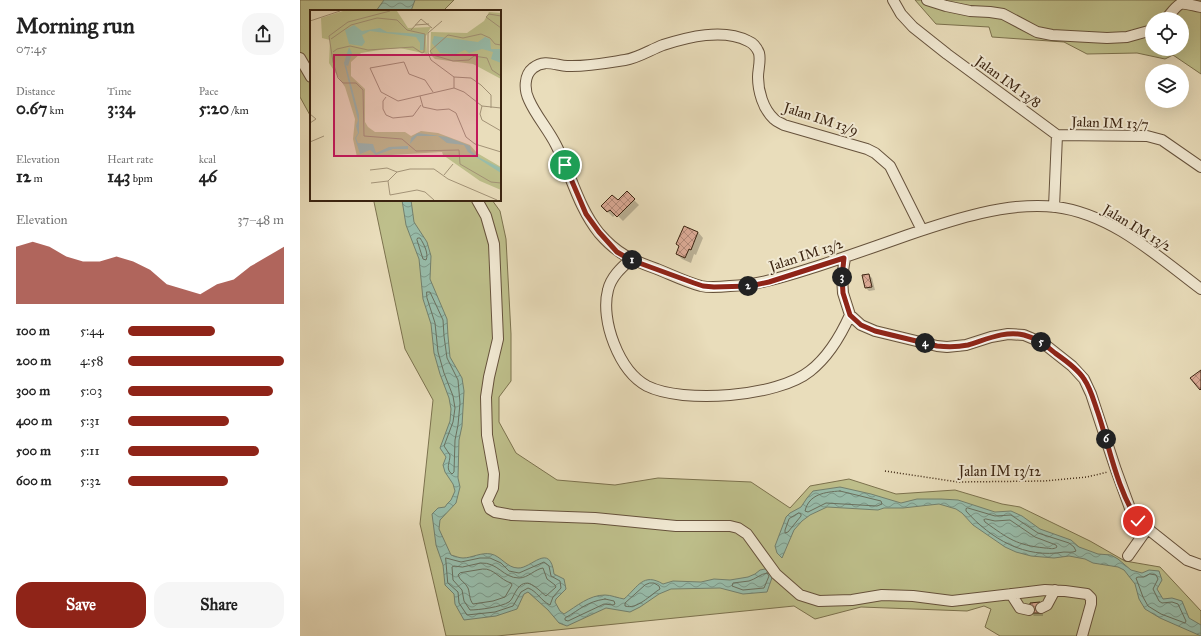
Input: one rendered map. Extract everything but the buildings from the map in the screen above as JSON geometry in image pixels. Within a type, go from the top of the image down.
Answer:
[{"type":"street","name":"Jalan IM 13/8","points":[[893,0],[913,27],[956,61],[1057,135]]},
{"type":"street","points":[[927,0],[970,11],[1002,14],[1037,32],[1045,34],[1114,38],[1127,37],[1145,32]]},
{"type":"street","points":[[1172,12],[1177,5],[1182,3],[1187,3],[1201,8]]},
{"type":"street","name":"Jalan IM 13/9","points":[[564,66],[578,66],[629,59],[663,45],[708,35],[734,36],[752,42],[759,52],[758,75],[760,95],[773,119],[784,125],[876,153],[890,166],[922,230]]},
{"type":"street","points":[[300,58],[310,76]]},
{"type":"street","name":"Jalan IM 13/2","points":[[564,66],[544,63],[535,66],[527,78],[526,92],[540,120],[555,144],[586,214],[599,232],[617,252],[631,260],[698,285],[714,287],[750,286],[769,282],[844,258],[922,230],[984,212],[1003,209],[1054,207],[1073,210],[1099,219],[1118,229],[1160,257],[1201,289]]},
{"type":"street","name":"Jalan IM 13/7","points":[[1057,135],[1147,136],[1162,140],[1201,167]]},
{"type":"street","points":[[1054,207],[1057,135]]},
{"type":"street","points":[[478,201],[486,216],[494,244],[495,258],[498,339],[486,397],[487,435],[494,474],[492,488],[487,501],[490,509],[495,512],[512,515],[595,518],[676,526],[730,526],[738,528],[747,534],[776,574],[800,595],[819,601],[852,600],[882,595],[913,596],[952,601],[1055,590],[1087,594],[1091,598],[1091,604],[1082,636]]},
{"type":"street","points":[[844,258],[842,277],[843,293],[850,315],[861,325],[875,331],[947,347],[966,345],[991,337],[1008,334],[1024,335],[1043,343],[1072,366],[1084,379],[1098,412],[1116,470],[1131,511],[1138,521],[1148,530],[1187,560],[1201,565]]},
{"type":"street","points":[[631,260],[619,269],[608,290],[606,308],[607,319],[612,337],[623,364],[632,376],[646,386],[676,395],[703,396],[754,392],[781,386],[798,379],[810,371],[826,354],[844,329],[850,315]]},
{"type":"street","points":[[1128,556],[1148,530]]},
{"type":"street","points":[[1041,608],[1047,605],[1055,590]]},
{"type":"street","points":[[1010,594],[1020,608],[1029,610]]},
{"type":"path","name":"Jalan IM 13/12","points":[[885,471],[958,482],[1060,480],[1087,477],[1116,470]]},
{"type":"shaded area","points":[[300,0],[454,0],[444,10],[310,10],[310,115],[300,97]]},
{"type":"shaded area","points":[[915,0],[1201,0],[1201,74],[1189,66],[1189,64],[1186,64],[1174,56],[1189,56],[1189,12],[1145,12],[1145,55],[1137,53],[1087,54],[1064,42],[992,37],[989,27],[936,24]]},
{"type":"shaded area","points":[[1151,56],[1171,56],[1165,59]]},
{"type":"shaded area","points":[[373,201],[493,201],[500,211],[506,239],[511,334],[511,381],[499,397],[499,422],[516,453],[557,480],[615,485],[658,478],[751,482],[790,508],[810,486],[849,479],[896,494],[955,490],[1002,504],[1020,507],[1090,541],[1125,561],[1160,567],[1201,611],[1201,636],[1000,636],[985,627],[991,609],[984,606],[967,611],[861,607],[815,619],[794,606],[497,636],[446,636],[420,524],[433,400],[405,349]]},
{"type":"water","points":[[384,0],[415,0],[411,10],[377,10]]},
{"type":"water","points":[[402,201],[411,201],[414,222],[427,242],[431,256],[430,279],[447,319],[450,357],[462,378],[464,391],[462,426],[459,440],[458,478],[460,487],[456,503],[440,520],[439,529],[451,555],[463,558],[491,554],[495,555],[511,566],[518,568],[539,559],[549,559],[552,564],[554,574],[564,579],[566,589],[555,602],[560,611],[564,614],[583,602],[599,595],[607,595],[624,599],[641,582],[646,580],[656,581],[663,584],[673,581],[701,582],[714,579],[730,580],[748,577],[760,570],[770,568],[774,572],[767,592],[743,594],[720,588],[671,589],[659,594],[630,612],[606,608],[567,626],[559,623],[548,610],[528,592],[524,594],[517,609],[496,616],[464,620],[455,604],[454,594],[445,585],[443,565],[436,545],[432,514],[438,508],[445,507],[451,500],[455,491],[453,484],[445,472],[443,465],[446,457],[440,448],[450,421],[451,409],[449,398],[434,353],[431,324],[423,299],[419,259],[406,225]]},
{"type":"water","points":[[840,487],[901,503],[917,499],[958,500],[995,512],[1011,511],[1022,516],[1040,529],[1071,540],[1079,547],[1098,554],[1111,555],[1131,570],[1142,573],[1149,570],[1159,571],[1162,580],[1157,589],[1163,599],[1172,598],[1182,601],[1189,618],[1201,625],[1201,636],[1160,618],[1145,609],[1139,599],[1135,584],[1124,570],[1118,567],[1093,563],[1085,559],[1069,556],[1054,558],[1031,556],[1016,552],[1005,547],[973,525],[956,509],[939,504],[903,508],[884,508],[878,510],[827,507],[810,515],[794,530],[782,558],[777,553],[775,546],[786,517],[801,507],[813,491]]},
{"type":"route","points":[[565,165],[586,214],[599,232],[617,252],[631,260],[703,286],[714,287],[750,286],[769,282],[844,258],[842,277],[843,293],[850,315],[861,325],[875,331],[947,347],[966,345],[991,337],[1008,334],[1024,335],[1043,343],[1072,366],[1084,379],[1091,394],[1131,511],[1138,521]]}]
